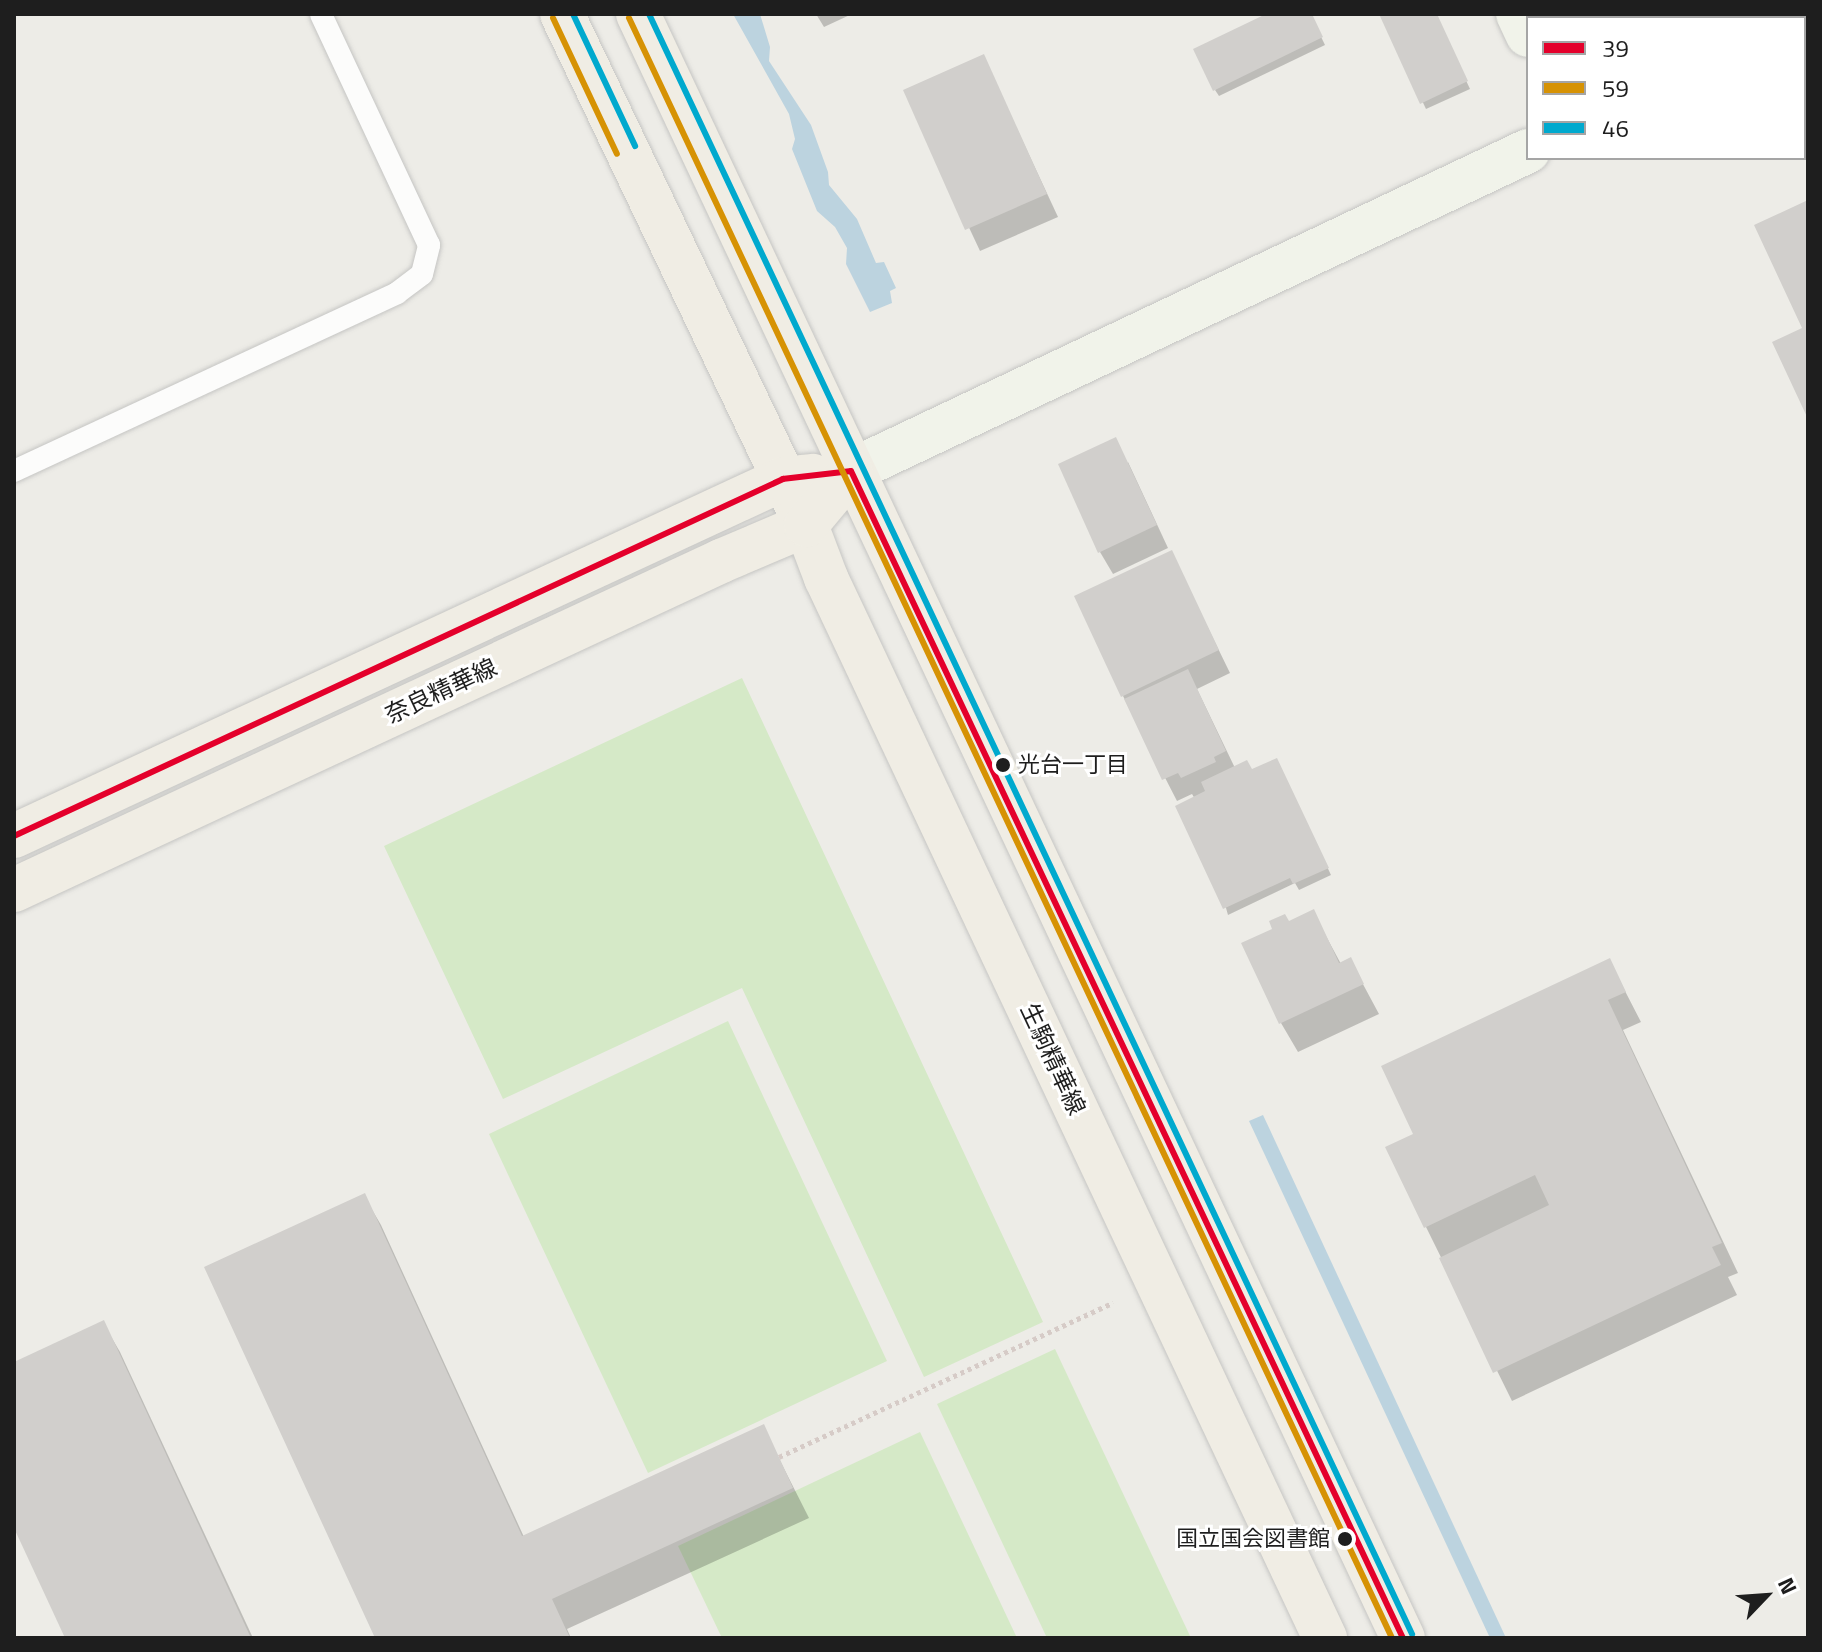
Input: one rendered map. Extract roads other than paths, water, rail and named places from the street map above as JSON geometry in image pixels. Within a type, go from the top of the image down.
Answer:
[{"type":"main road","points":[[562,14],[783,479]]},
{"type":"main road","points":[[638,14],[1403,1638]]},
{"type":"main road","name":"奈良精華線","points":[[14,836],[783,479],[851,471]]},
{"type":"main road","name":"奈良精華線","points":[[14,890],[706,567],[806,525],[851,471]]},
{"type":"main road","name":"生駒精華線","points":[[783,479],[806,525],[826,578],[1325,1638]]},
{"type":"street","points":[[851,471],[1526,152]]},
{"type":"lane","points":[[14,471],[397,293],[422,274],[429,245],[321,14]]},
{"type":"water","points":[[733,14],[760,14],[770,47],[769,61],[811,125],[828,172],[829,185],[857,219],[876,263],[884,262],[896,288],[890,291],[892,303],[870,312],[846,264],[847,248],[835,227],[817,211],[792,149],[795,139],[789,114]]},
{"type":"water","points":[[1263,1115],[1506,1638],[1490,1638],[1249,1121]]},
{"type":"place","name":"光台一丁目","points":[[1003,765]]},
{"type":"place","name":"国立国会図書館","points":[[1345,1539]]}]
